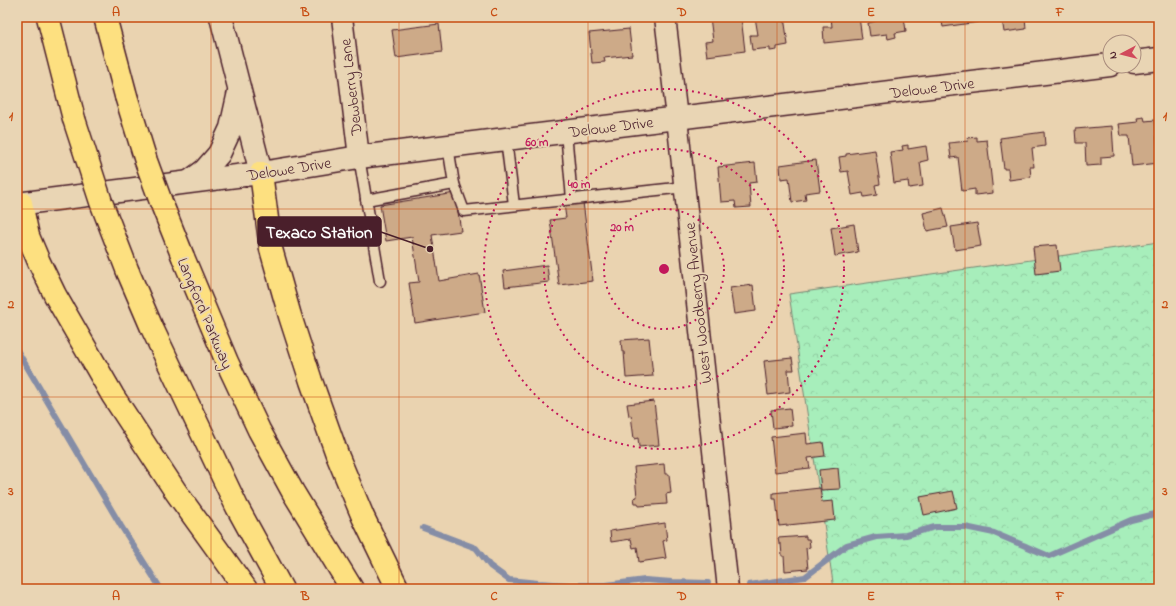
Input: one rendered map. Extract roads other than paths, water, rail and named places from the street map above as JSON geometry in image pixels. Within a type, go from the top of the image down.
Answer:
[{"type":"highway","points":[[48,17],[74,119],[101,202],[128,272],[152,328],[237,507],[282,589]]},
{"type":"highway","name":"Langford Parkway","points":[[105,17],[126,96],[158,195],[227,362],[259,430],[352,589]]},
{"type":"highway","points":[[261,172],[271,249],[290,316],[311,381],[338,457],[363,517],[398,589]]},
{"type":"highway","points":[[19,204],[28,236],[38,262],[55,295],[113,396],[176,492],[246,589]]},
{"type":"street","points":[[221,17],[261,172]]},
{"type":"street","name":"Dewberry Lane","points":[[342,17],[359,157]]},
{"type":"street","name":"West Woodberry Avenue","points":[[665,17],[728,589]]},
{"type":"street","points":[[1142,61],[1159,59]]},
{"type":"street","name":"Delowe Drive","points":[[19,204],[261,172],[359,157],[1102,66]]},
{"type":"street","points":[[190,181],[205,170],[219,154],[231,128],[239,89]]},
{"type":"lane","points":[[566,132],[572,199]]},
{"type":"lane","points":[[506,139],[514,205]]},
{"type":"lane","points":[[448,146],[454,184],[464,211],[684,187]]},
{"type":"lane","points":[[359,157],[380,281]]},
{"type":"lane","points":[[366,200],[454,184]]},
{"type":"waterway","points":[[17,350],[121,526],[161,589]]},
{"type":"waterway","points":[[749,585],[805,577],[847,545],[876,537],[906,535],[935,527],[965,527],[994,533],[1049,556],[1131,520],[1159,513]]},
{"type":"waterway","points":[[423,528],[476,548],[490,566],[509,580],[570,585],[606,585],[645,580],[708,583]]},
{"type":"place","name":"Texaco Station","points":[[430,249]]}]
